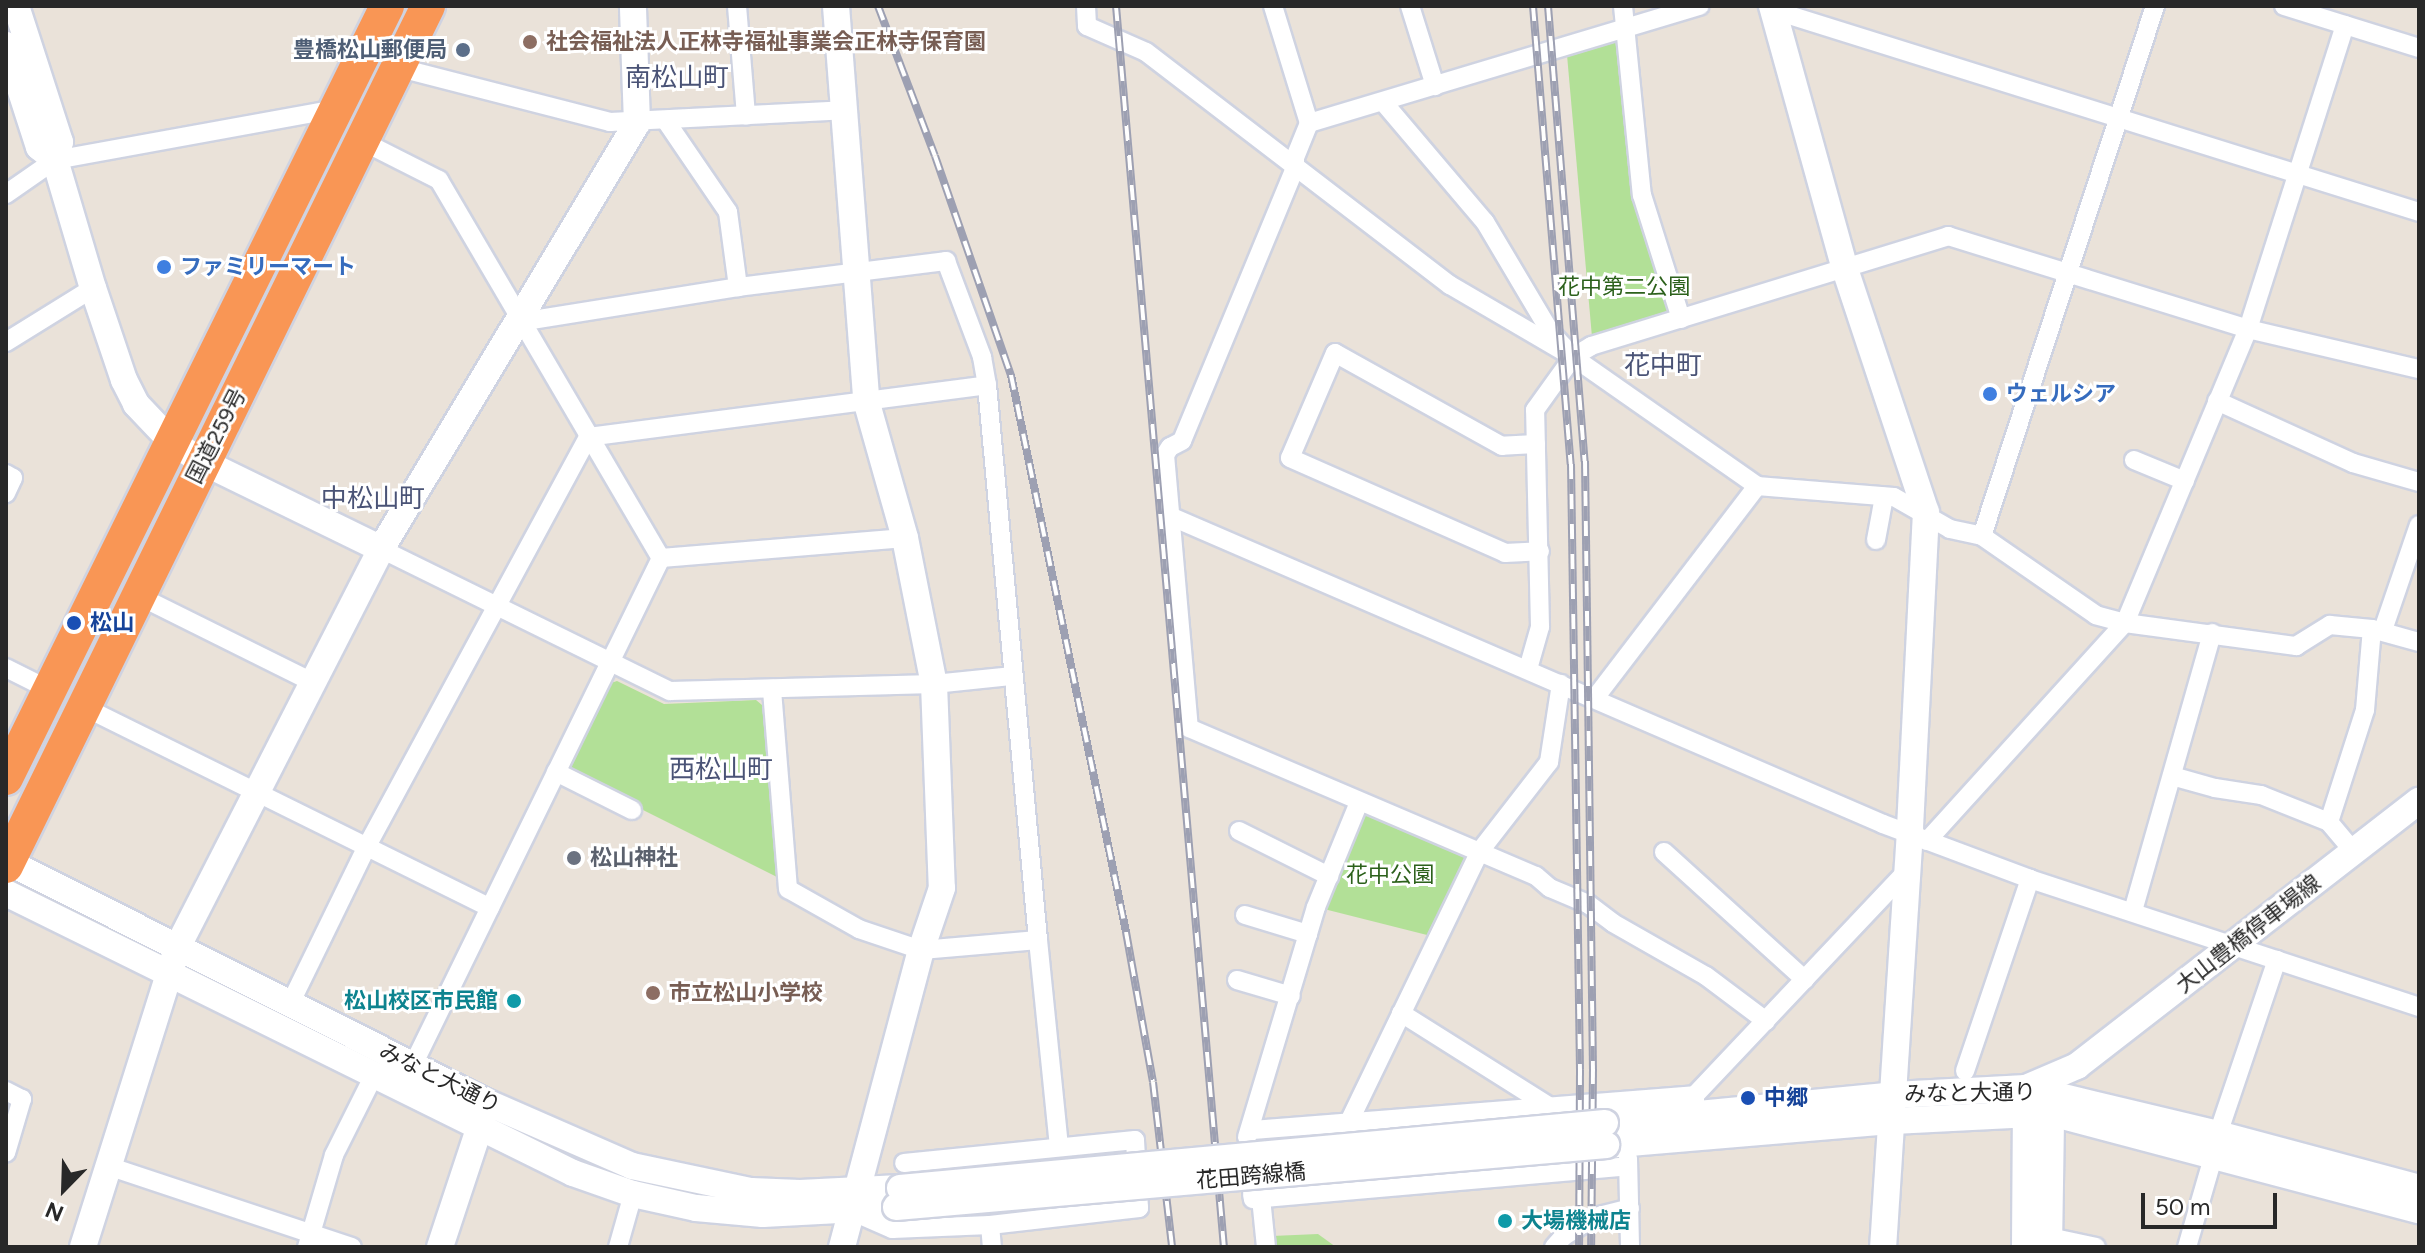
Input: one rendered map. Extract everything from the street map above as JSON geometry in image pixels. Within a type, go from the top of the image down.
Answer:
[{"type":"highway","name":"国道259号","points":[[6,778],[387,6]]},
{"type":"highway","name":"国道259号","points":[[7,870],[82,706],[364,142],[428,6]]},
{"type":"street","points":[[16,6],[60,142],[55,160],[124,380],[136,404],[172,442],[203,462],[670,691],[934,684],[1011,676]]},
{"type":"street","points":[[83,1247],[177,948],[310,681],[381,549],[637,123],[633,6]]},
{"type":"street","points":[[737,6],[746,116]]},
{"type":"street","points":[[836,6],[866,400],[905,538],[934,684],[942,888],[921,950],[842,1247]]},
{"type":"street","points":[[1086,6],[1087,26],[1146,52],[1450,285],[1573,357],[1757,486],[1884,497],[1926,512],[1950,529],[1982,536],[2096,615],[2125,623],[2296,646],[2330,625],[2377,630],[2419,642]]},
{"type":"street","points":[[1273,6],[1309,123],[1295,158],[1295,168],[1182,441],[1170,447],[1165,455],[1189,728],[1480,851],[1588,904],[1613,923],[1706,976],[1766,1021]]},
{"type":"street","points":[[1410,6],[1435,86]]},
{"type":"street","points":[[1623,6],[1642,195],[1681,319]]},
{"type":"street","points":[[1309,123],[1700,6]]},
{"type":"street","points":[[1982,536],[2070,275],[2155,6]]},
{"type":"street","points":[[2284,6],[2419,48]]},
{"type":"street","points":[[1773,8],[2419,212]]},
{"type":"street","points":[[1773,8],[1844,266],[1926,512],[1919,836],[1907,871],[1883,1247]]},
{"type":"street","points":[[1919,836],[2125,623],[2248,329],[2345,25]]},
{"type":"street","points":[[6,45],[39,147],[55,160]]},
{"type":"street","points":[[400,68],[610,122],[844,110]]},
{"type":"street","points":[[1384,103],[1485,222],[1551,333],[1573,357]]},
{"type":"street","points":[[6,194],[55,160],[336,109]]},
{"type":"street","points":[[666,121],[728,212],[738,287]]},
{"type":"street","points":[[364,142],[439,180],[661,558]]},
{"type":"street","points":[[1528,669],[1540,627],[1535,410],[1573,357],[1591,346],[1948,236],[2248,329],[2419,369]]},
{"type":"street","points":[[520,322],[738,287],[946,261],[982,357],[987,385],[1011,676],[1059,1147]]},
{"type":"street","points":[[6,342],[93,288]]},
{"type":"street","points":[[1536,444],[1502,446],[1335,353],[1290,458],[1505,553],[1540,551]]},
{"type":"street","points":[[588,437],[987,385]]},
{"type":"street","points":[[2217,401],[2353,463],[2419,482]]},
{"type":"street","points":[[290,1004],[367,846],[494,605],[588,437]]},
{"type":"street","points":[[2134,460],[2185,481]]},
{"type":"street","points":[[6,474],[13,478],[6,493]]},
{"type":"street","points":[[1595,698],[1757,486]]},
{"type":"street","points":[[1876,540],[1884,497]]},
{"type":"street","points":[[1172,517],[1883,824],[2030,879],[2419,1007]]},
{"type":"street","points":[[2329,822],[2365,710],[2377,630],[2418,532]]},
{"type":"street","points":[[661,558],[905,538]]},
{"type":"street","points":[[413,1065],[661,558]]},
{"type":"street","points":[[137,595],[310,681]]},
{"type":"street","points":[[2133,911],[2212,633]]},
{"type":"street","points":[[6,668],[50,690]]},
{"type":"street","points":[[1348,1124],[1480,851],[1549,762],[1561,684]]},
{"type":"street","points":[[772,689],[788,889],[859,929],[921,950],[1038,940]]},
{"type":"street","points":[[82,706],[490,908]]},
{"type":"street","points":[[556,772],[632,810]]},
{"type":"street","points":[[2172,776],[2215,788],[2261,795],[2329,822],[2354,852]]},
{"type":"street","name":"大山豊橋停車場線","points":[[2041,1102],[2077,1066],[2419,801]]},
{"type":"street","points":[[1359,802],[1308,934],[1250,1134],[1550,1107],[1695,1105],[1766,1021],[1907,871]]},
{"type":"street","points":[[1239,831],[1329,876]]},
{"type":"street","points":[[1664,852],[1805,980]]},
{"type":"street","name":"みなと大通り","points":[[7,870],[177,948],[488,1103],[632,1166],[700,1183],[852,1201]]},
{"type":"street","name":"みなと大通り","points":[[7,870],[169,973],[478,1129],[573,1173],[633,1194],[696,1208],[763,1214],[852,1201],[900,1186]]},
{"type":"street","points":[[1965,1071],[2030,879]]},
{"type":"street","points":[[1245,915],[1308,934]]},
{"type":"street","points":[[2187,1247],[2216,1144],[2277,960]]},
{"type":"street","points":[[1237,980],[1291,996]]},
{"type":"street","points":[[1401,1013],[1550,1107]]},
{"type":"street","points":[[309,1241],[334,1155],[374,1075]]},
{"type":"street","points":[[6,1091],[22,1099],[6,1153]]},
{"type":"street","points":[[2041,1102],[2041,1244],[2096,1247]]},
{"type":"street","name":"みなと大通り","points":[[1617,1145],[1695,1105],[1894,1108],[2041,1102],[2419,1188]]},
{"type":"street","points":[[440,1247],[488,1103]]},
{"type":"street","name":"みなと大通り","points":[[1617,1145],[1894,1108]]},
{"type":"street","points":[[852,1201],[892,1229],[990,1225],[1139,1208],[1135,1140],[1059,1147],[900,1186]]},
{"type":"street","name":"みなと大通り","points":[[2216,1144],[2419,1210]]},
{"type":"street","points":[[1266,1247],[1257,1196],[1617,1145],[1630,1208],[1630,1247]]},
{"type":"street","name":"花田跨線橋","points":[[900,1186],[1617,1145]]},
{"type":"street","points":[[108,1166],[309,1241],[352,1247]]},
{"type":"street","points":[[618,1247],[633,1194]]},
{"type":"street","points":[[1554,1247],[1564,1236],[1595,1217],[1630,1208]]},
{"type":"street","points":[[990,1225],[992,1247]]},
{"type":"green space","name":"花中第二公園","points":[[1615,41],[1622,46],[1670,313],[1592,337],[1567,55]]},
{"type":"green space","points":[[617,681],[664,704],[756,700],[762,705],[779,878],[575,776],[571,765],[608,684]]},
{"type":"green space","name":"花中公園","points":[[1370,812],[1469,857],[1431,936],[1324,909],[1362,815]]},
{"type":"green space","points":[[1318,1234],[1336,1247],[1273,1247],[1272,1236]]},
{"type":"railway","points":[[878,6],[935,156],[1011,375],[1126,932],[1153,1082],[1172,1247]]},
{"type":"railway","points":[[1116,6],[1224,1247]]},
{"type":"railway","points":[[1533,6],[1571,464],[1580,1070],[1579,1247]]},
{"type":"railway","points":[[1548,6],[1585,461],[1593,1069],[1591,1247]]},
{"type":"place","name":"社会福祉法人正林寺福祉事業会正林寺保育園","points":[[530,42]]},
{"type":"place","name":"豊橋松山郵便局","points":[[463,50]]},
{"type":"place","name":"ファミリーマート","points":[[164,267]]},
{"type":"place","name":"ウェルシア","points":[[1990,394]]},
{"type":"place","name":"松山","points":[[74,623]]},
{"type":"place","name":"松山神社","points":[[574,858]]},
{"type":"place","name":"市立松山小学校","points":[[653,993]]},
{"type":"place","name":"松山校区市民館","points":[[514,1001]]},
{"type":"place","name":"中郷","points":[[1748,1098]]},
{"type":"place","name":"大場機械店","points":[[1505,1221]]},
{"type":"district","name":"南松山町","points":[[677,78]]},
{"type":"district","name":"花中町","points":[[1663,366]]},
{"type":"district","name":"中松山町","points":[[373,499]]},
{"type":"district","name":"西松山町","points":[[721,770]]}]
